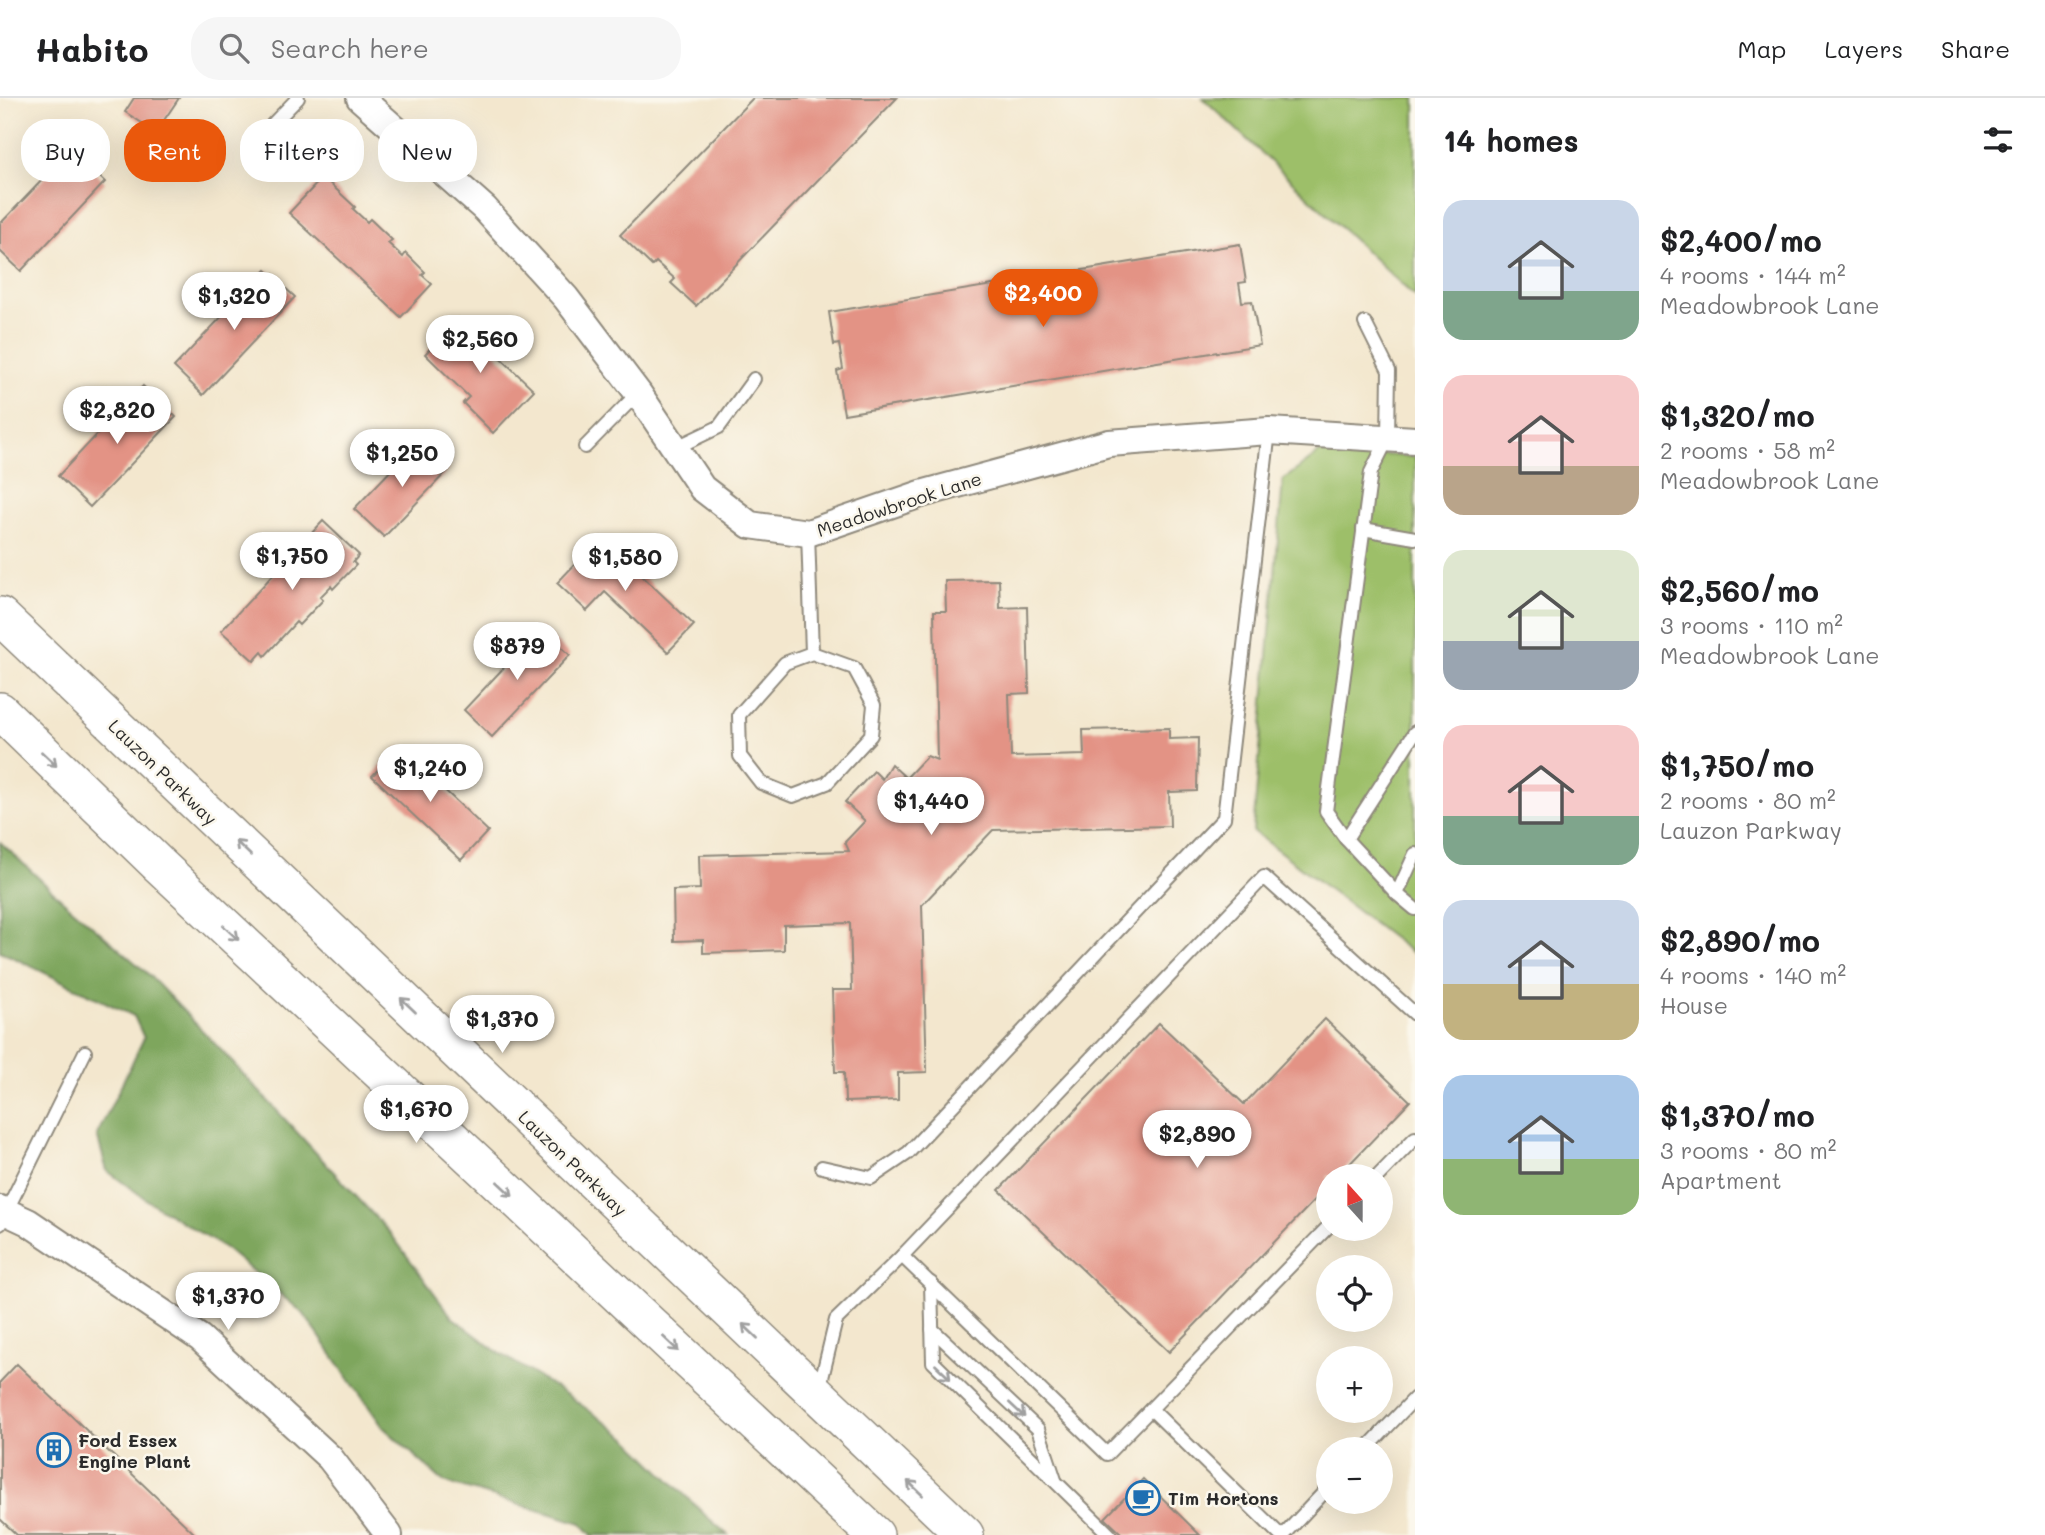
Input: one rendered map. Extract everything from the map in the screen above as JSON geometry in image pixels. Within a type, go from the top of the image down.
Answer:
[{"type":"main road","name":"Lauzon Parkway","points":[[0,616],[964,1535]]},
{"type":"main road","points":[[0,711],[158,864],[875,1535]]},
{"type":"street","name":"Meadowbrook Lane","points":[[360,98],[485,209],[566,298],[638,393],[702,488],[750,525],[808,533],[921,494],[1109,443],[1269,431],[1415,440]]},
{"type":"street","points":[[2,1215],[28,1222],[200,1338],[330,1458],[388,1535]]},
{"type":"lane","points":[[278,119],[298,98]]},
{"type":"lane","points":[[1365,323],[1389,371],[1388,438],[1371,472],[1326,811],[1346,839],[1397,894],[1415,909]]},
{"type":"lane","points":[[675,449],[719,427],[754,379]]},
{"type":"lane","points":[[585,447],[638,393]]},
{"type":"lane","points":[[822,1167],[870,1178],[908,1153],[1224,818],[1269,431]]},
{"type":"lane","points":[[1363,529],[1415,538]]},
{"type":"lane","points":[[808,533],[812,653]]},
{"type":"lane","points":[[812,653],[854,668],[874,705],[870,735],[827,783],[793,796],[761,783],[740,756],[739,715],[785,663],[812,653]]},
{"type":"lane","points":[[1346,839],[1415,732]]},
{"type":"lane","points":[[1397,894],[1415,854]]},
{"type":"lane","points":[[818,1395],[836,1320],[902,1256],[1264,877],[1415,1014]]},
{"type":"lane","points":[[2,1215],[85,1052]]},
{"type":"lane","points":[[1390,1164],[1415,1138]]},
{"type":"lane","points":[[902,1256],[1107,1454],[1316,1239]]},
{"type":"lane","points":[[931,1283],[933,1362],[1110,1535]]},
{"type":"lane","points":[[932,1329],[1038,1429],[1055,1482]]},
{"type":"lane","points":[[1378,1437],[1415,1398]]},
{"type":"lane","points":[[1152,1409],[1282,1535],[1316,1500]]},
{"type":"green space","points":[[1203,98],[1415,98],[1415,297]]},
{"type":"green space","points":[[1323,450],[1415,457],[1415,955],[1253,831],[1283,480]]},
{"type":"green space","points":[[0,842],[147,973],[220,1049],[390,1233],[452,1317],[498,1352],[569,1396],[627,1438],[728,1535],[592,1535],[581,1523],[444,1482],[383,1427],[303,1313],[226,1249],[150,1202],[107,1171],[97,1135],[144,1038],[134,1016],[0,951]]},
{"type":"building","points":[[134,98],[179,98],[165,119],[136,119],[125,112]]},
{"type":"building","points":[[753,98],[897,98],[696,306],[671,283],[675,279],[656,262],[652,266],[620,235]]},
{"type":"building","points":[[40,182],[105,182],[21,271],[0,251],[0,224]]},
{"type":"building","points":[[318,182],[328,182],[367,222],[370,219],[392,240],[388,243],[403,257],[406,253],[425,272],[422,275],[432,284],[401,317],[289,213]]},
{"type":"building","points":[[1240,244],[1246,282],[1239,283],[1242,302],[1252,301],[1260,345],[844,414],[837,371],[843,369],[839,344],[834,345],[829,312]]},
{"type":"building","points":[[266,270],[295,297],[203,395],[174,367]]},
{"type":"building","points":[[459,318],[534,390],[493,433],[463,403],[469,397],[425,354]]},
{"type":"building","points":[[143,386],[176,417],[90,507],[58,476]]},
{"type":"building","points":[[419,441],[449,469],[384,537],[354,509]]},
{"type":"building","points":[[323,521],[359,555],[353,562],[356,565],[333,589],[331,586],[320,597],[323,600],[299,625],[296,622],[265,656],[262,652],[254,661],[221,631]]},
{"type":"building","points":[[601,537],[694,625],[668,652],[605,592],[587,611],[557,583]]},
{"type":"building","points":[[999,580],[1000,608],[1027,607],[1029,693],[1009,694],[1011,757],[1084,755],[1083,730],[1169,728],[1169,739],[1198,738],[1197,791],[1169,792],[1170,826],[993,830],[922,905],[927,1072],[898,1073],[898,1100],[845,1102],[844,1072],[835,1072],[832,990],[852,990],[850,923],[784,925],[784,950],[703,953],[703,940],[674,941],[673,890],[700,889],[699,855],[849,851],[845,842],[865,821],[845,802],[874,771],[882,779],[891,764],[906,778],[927,756],[937,760],[934,611],[946,611],[945,581]]},
{"type":"building","points":[[541,628],[570,655],[492,737],[464,710]]},
{"type":"building","points":[[399,747],[488,831],[461,860],[372,776]]},
{"type":"building","points":[[1325,1019],[1410,1101],[1350,1164],[1316,1164],[1316,1199],[1169,1352],[999,1190],[1159,1023],[1244,1104]]},
{"type":"building","name":"Ford Essex Engine Plant","points":[[17,1364],[196,1535],[17,1535],[0,1519],[0,1382]]},
{"type":"building","name":"Tim Hortons","points":[[1143,1479],[1200,1535],[1123,1535],[1105,1518]]},
{"type":"place","name":"Ford Essex Engine Plant","points":[[54,1450]]},
{"type":"place","name":"Tim Hortons","points":[[1143,1498]]}]
